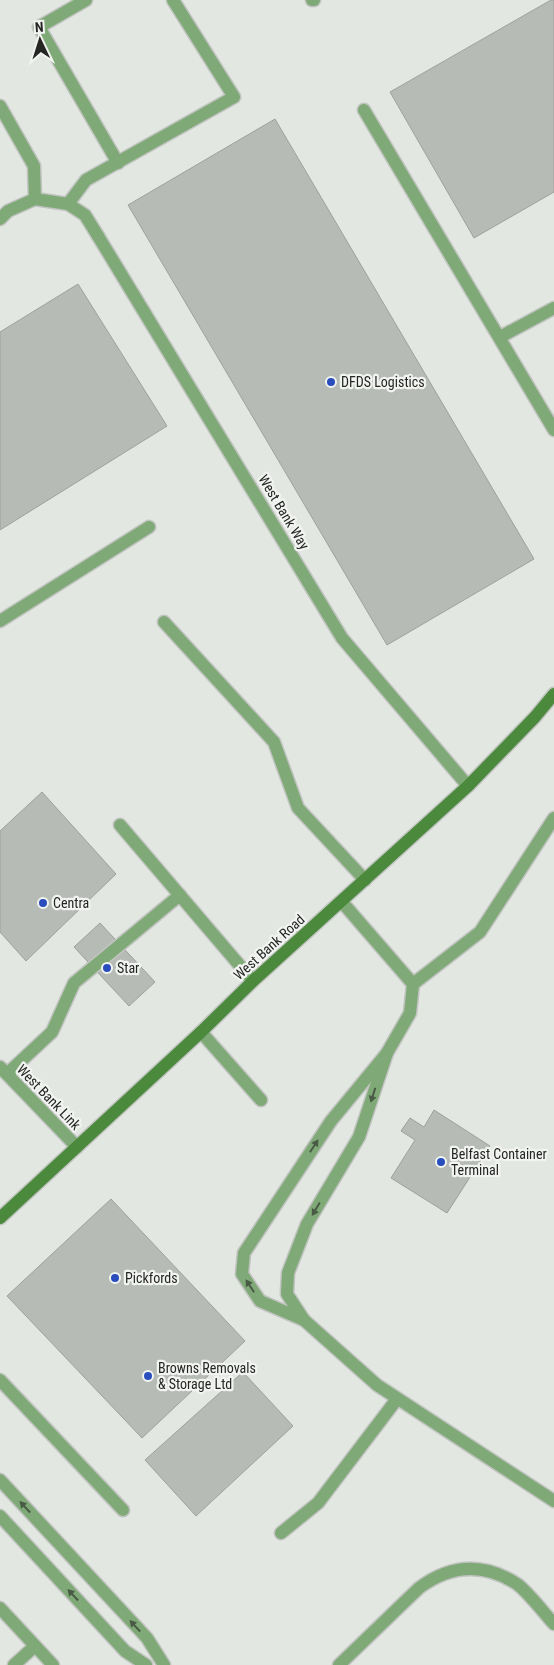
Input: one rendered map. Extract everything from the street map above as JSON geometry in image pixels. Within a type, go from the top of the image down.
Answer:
[{"type":"street","points":[[86,0],[39,27],[118,163]]},
{"type":"street","points":[[0,219],[8,211],[35,199],[68,204],[86,180],[234,97],[174,0]]},
{"type":"street","points":[[0,106],[34,166],[35,199]]},
{"type":"street","points":[[364,110],[554,430]]},
{"type":"street","name":"West Bank Way","points":[[68,204],[85,216],[98,236],[342,638],[468,786]]},
{"type":"street","points":[[500,337],[554,308]]},
{"type":"street","points":[[0,621],[149,527]]},
{"type":"street","points":[[164,622],[274,742],[298,808],[365,880]]},
{"type":"street","name":"West Bank Road","points":[[0,1218],[201,1032],[253,981],[468,786],[535,717],[554,694]]},
{"type":"street","points":[[304,1320],[260,1301],[242,1274],[244,1253],[331,1121],[387,1053],[410,1013],[413,984],[480,932],[554,818]]},
{"type":"street","points":[[120,825],[253,981]]},
{"type":"street","points":[[3,1070],[52,1032],[74,983],[180,895]]},
{"type":"street","points":[[342,902],[413,984]]},
{"type":"street","points":[[201,1032],[262,1100]]},
{"type":"street","points":[[387,1053],[359,1137],[307,1224],[288,1273],[286,1294],[304,1320],[378,1386],[554,1501]]},
{"type":"street","name":"West Bank Link","points":[[3,1070],[77,1147]]},
{"type":"street","points":[[0,1380],[123,1510]]},
{"type":"street","points":[[281,1533],[318,1503],[397,1398]]},
{"type":"street","points":[[0,1480],[147,1638],[164,1665]]},
{"type":"street","points":[[0,1516],[125,1651],[146,1665]]},
{"type":"street","points":[[339,1665],[419,1588],[433,1578],[460,1569],[484,1569],[518,1584],[554,1624]]},
{"type":"street","points":[[0,1608],[53,1665]]},
{"type":"street","points":[[14,1665],[36,1646]]},
{"type":"building","points":[[554,0],[554,192],[474,238],[390,92]]},
{"type":"building","name":"DFDS Logistics","points":[[275,119],[534,559],[387,645],[128,205]]},
{"type":"building","points":[[78,284],[167,426],[0,530],[0,332]]},
{"type":"building","name":"Centra","points":[[42,792],[116,874],[26,961],[0,932],[0,831]]},
{"type":"building","points":[[100,923],[155,982],[129,1006],[74,947]]},
{"type":"building","name":"Belfast Container Terminal","points":[[434,1110],[490,1146],[447,1213],[391,1178],[415,1140],[401,1131],[410,1118],[424,1127]]},
{"type":"building","points":[[111,1199],[245,1341],[142,1438],[7,1296]]},
{"type":"building","points":[[243,1372],[293,1426],[196,1516],[145,1460]]},
{"type":"place","name":"DFDS Logistics","points":[[331,382]]},
{"type":"place","name":"Centra","points":[[43,903]]},
{"type":"place","name":"Star","points":[[107,968]]},
{"type":"place","name":"Belfast Container Terminal","points":[[441,1162]]},
{"type":"place","name":"Pickfords","points":[[115,1278]]},
{"type":"place","name":"Browns Removals & Storage Ltd","points":[[148,1376]]}]
